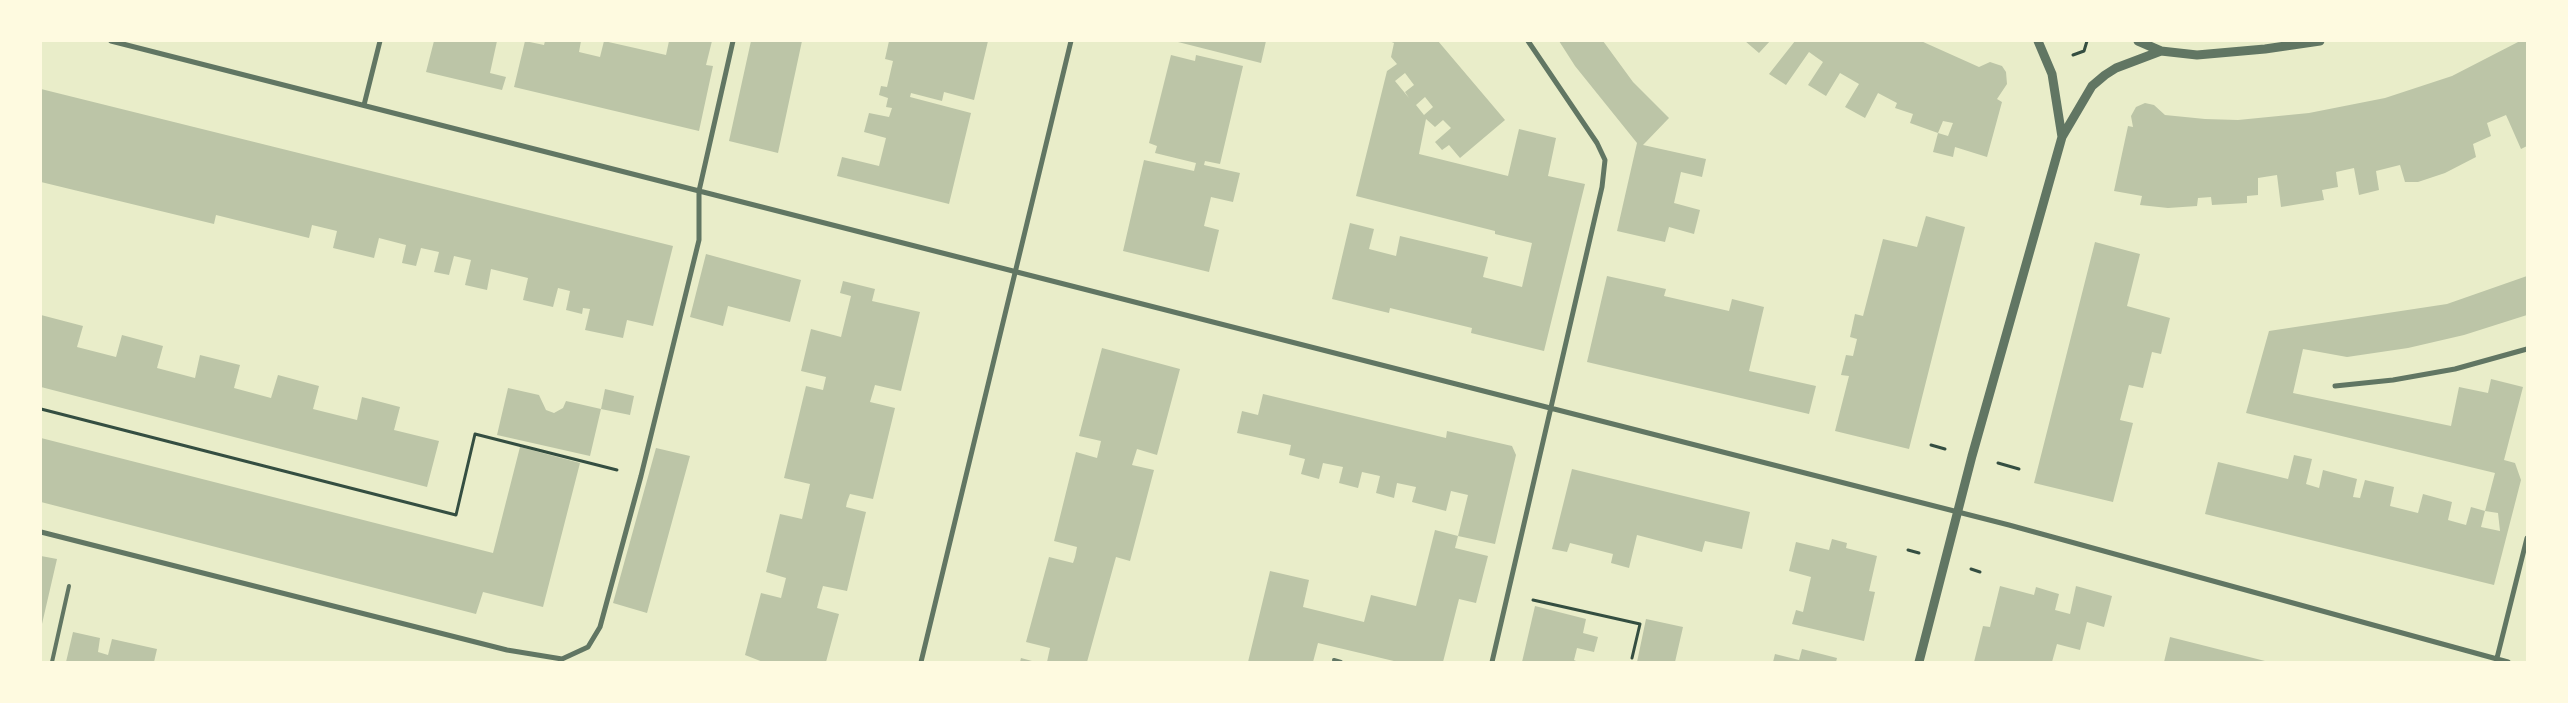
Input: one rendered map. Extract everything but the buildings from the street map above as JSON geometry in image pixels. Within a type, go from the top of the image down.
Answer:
[{"type":"street","points":[[111,41],[1957,512],[2508,662]]},
{"type":"street","points":[[364,105],[380,41]]},
{"type":"street","points":[[41,532],[515,651],[562,659],[588,647],[600,627],[641,476],[699,240],[699,191],[733,41]]},
{"type":"street","points":[[921,662],[1071,41]]},
{"type":"street","points":[[1492,662],[1543,449],[1550,408],[1602,187],[1605,160],[1596,143],[1528,41]]},
{"type":"street","points":[[2038,41],[2052,74],[2062,137]]},
{"type":"street","points":[[2138,41],[2161,51],[2197,55],[2265,50],[2320,41]]},
{"type":"street","points":[[1919,662],[1957,512],[2062,137],[2092,86],[2104,75],[2161,51]]},
{"type":"street","points":[[2335,386],[2394,380],[2455,369],[2527,349]]},
{"type":"street","points":[[2497,658],[2527,538]]},
{"type":"lane","points":[[52,662],[69,586]]},
{"type":"lane","points":[[1334,660],[1341,662]]},
{"type":"path","points":[[2068,57],[2084,51],[2087,41]]},
{"type":"path","points":[[41,409],[456,515],[475,434],[641,476]]},
{"type":"path","points":[[1931,445],[1946,449]]},
{"type":"path","points":[[1998,463],[2019,469]]},
{"type":"path","points":[[1508,594],[1640,624],[1632,658]]}]
